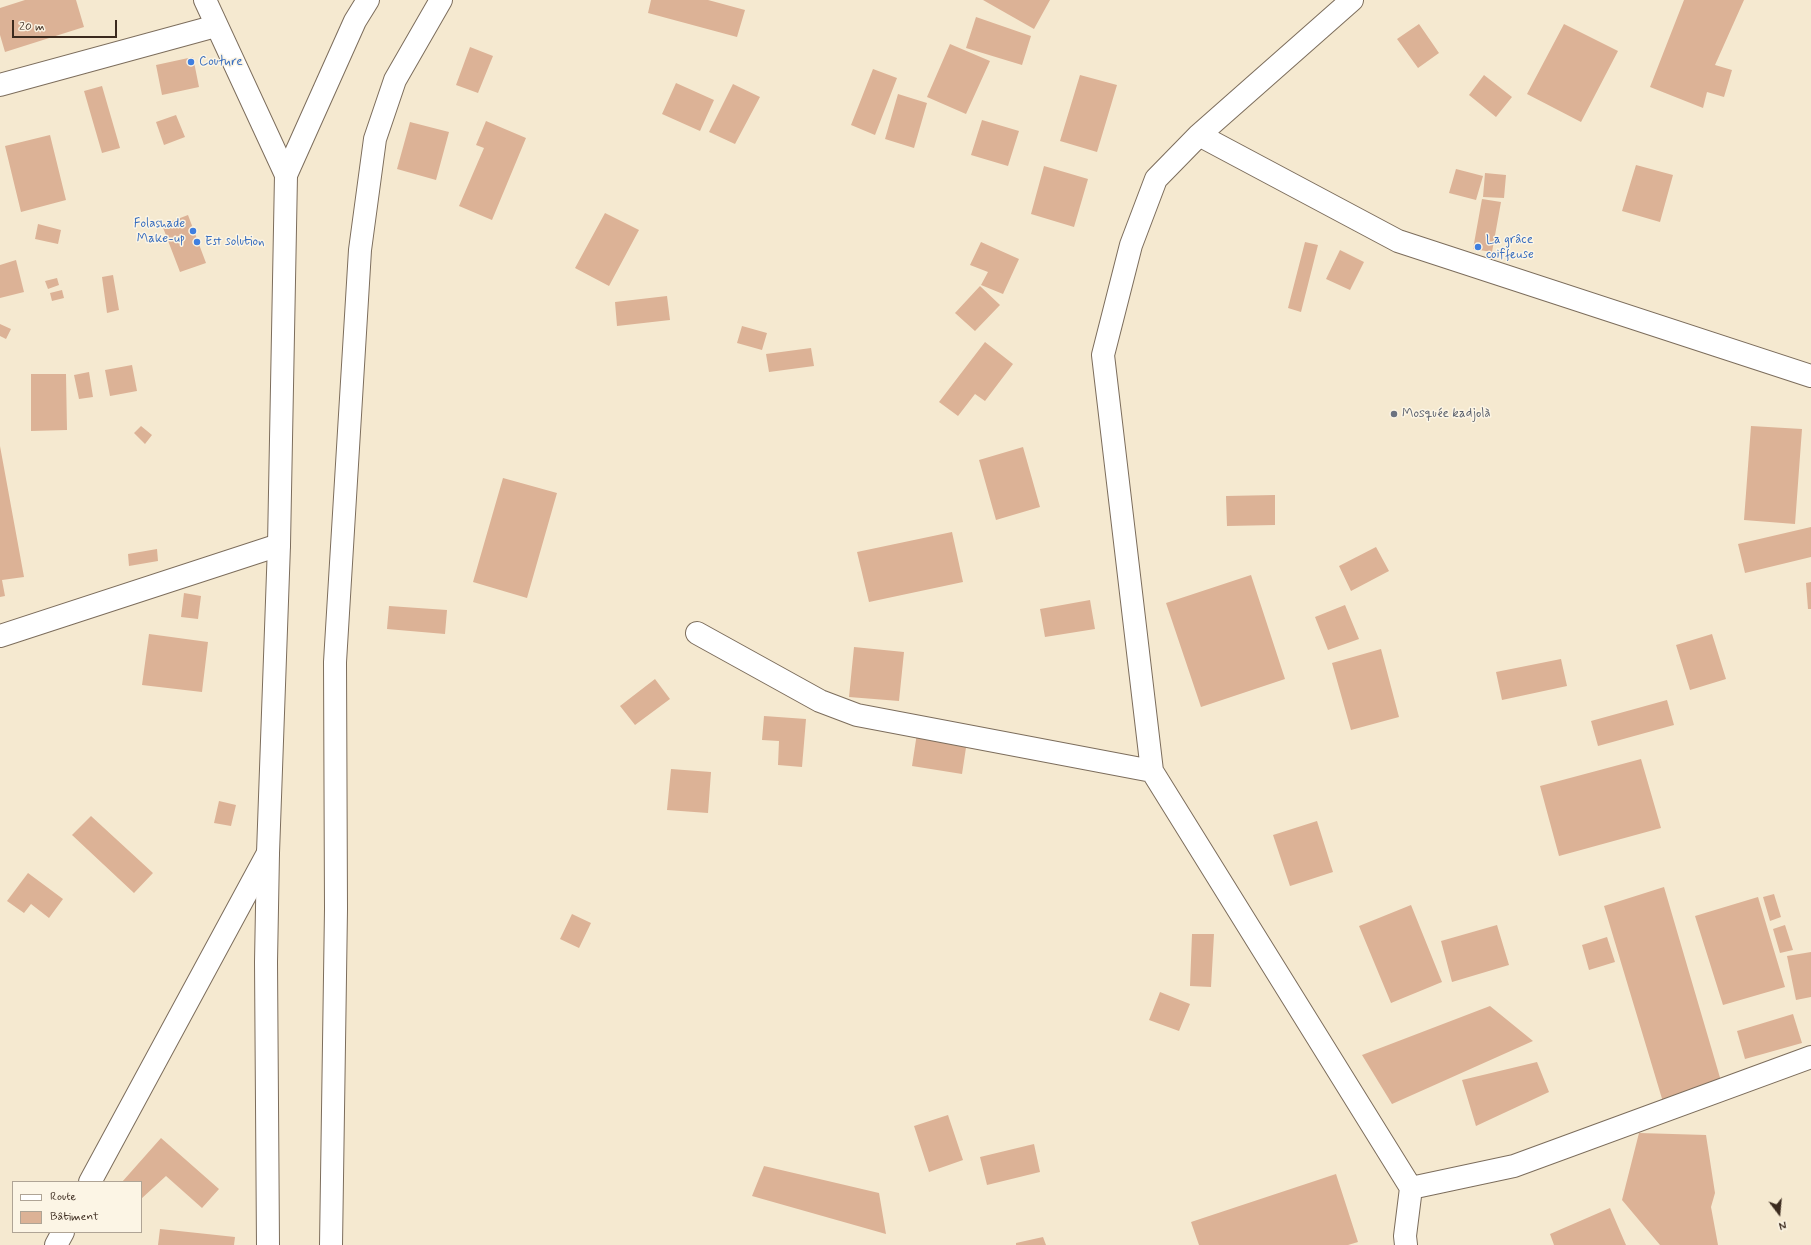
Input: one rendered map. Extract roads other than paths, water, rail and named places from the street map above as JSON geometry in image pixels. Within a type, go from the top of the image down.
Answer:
[{"type":"street","points":[[205,0],[286,176]]},
{"type":"street","points":[[268,1245],[266,962],[268,853],[279,545],[286,176],[355,20],[368,0]]},
{"type":"street","points":[[331,1245],[336,909],[335,662],[360,250],[375,139],[395,80],[441,0]]},
{"type":"street","points":[[1352,0],[1199,135],[1156,179],[1131,245],[1102,355],[1152,771],[1411,1188],[1405,1236],[1406,1245]]},
{"type":"street","points":[[0,85],[216,26]]},
{"type":"street","points":[[1199,135],[1398,241],[1811,376]]},
{"type":"street","points":[[0,636],[279,545]]},
{"type":"street","points":[[697,633],[820,701],[857,715],[1152,771]]},
{"type":"street","points":[[91,1181],[268,853]]},
{"type":"street","points":[[1411,1188],[1514,1166],[1811,1057]]},
{"type":"street","points":[[56,1245],[62,1233]]},
{"type":"place","name":"Couture","points":[[191,62]]},
{"type":"place","name":"Folashade Make-up","points":[[193,231]]},
{"type":"place","name":"Est solution","points":[[197,242]]},
{"type":"place","name":"La grâce coiffeuse","points":[[1478,247]]},
{"type":"place","name":"Mosquée kadjolà","points":[[1394,414]]}]
